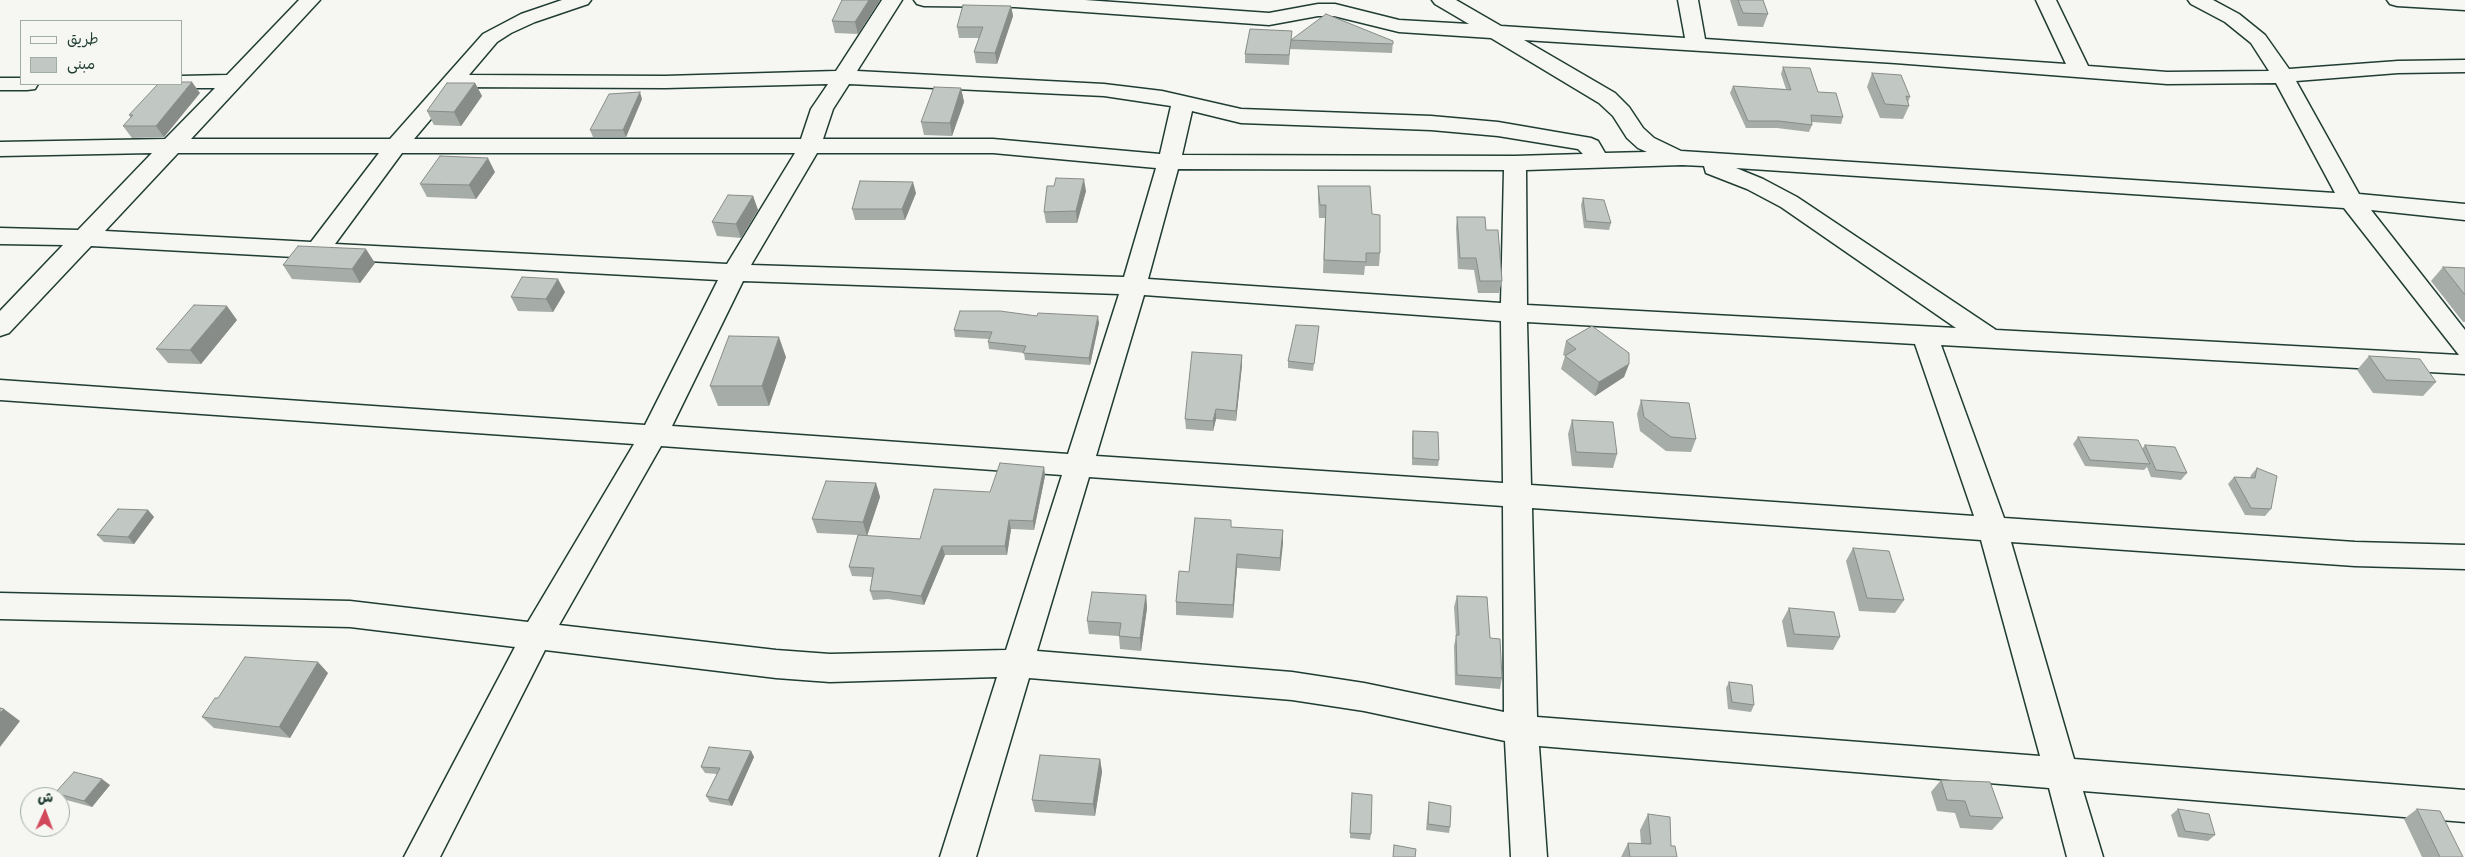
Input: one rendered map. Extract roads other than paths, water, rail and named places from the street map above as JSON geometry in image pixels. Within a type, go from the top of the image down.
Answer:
[{"type":"street","points":[[0,328],[310,0]]},
{"type":"street","points":[[317,251],[396,146],[490,38],[528,18],[581,0]]},
{"type":"street","points":[[422,857],[537,635],[654,435],[734,273],[810,146],[822,109],[892,0]]},
{"type":"street","points":[[924,0],[1015,2],[1269,19],[1327,9],[1386,24],[2212,79],[2398,67],[2465,66]]},
{"type":"street","points":[[1442,0],[1607,98],[1621,112],[1635,133],[1646,143],[1665,153],[1725,171],[1789,202],[1989,338]]},
{"type":"street","points":[[1688,0],[1696,44]]},
{"type":"street","points":[[2046,0],[2080,71]]},
{"type":"street","points":[[2198,0],[2232,18],[2258,39],[2271,55],[2351,201],[2465,348]]},
{"type":"street","points":[[2397,0],[2465,4]]},
{"type":"street","points":[[452,81],[664,82],[842,78],[1123,91],[1183,102],[1241,116],[1431,122],[1498,129],[1590,146],[1597,159]]},
{"type":"street","points":[[182,82],[234,81]]},
{"type":"street","points":[[0,84],[20,84]]},
{"type":"street","points":[[958,857],[1081,465],[1170,162],[1183,102]]},
{"type":"street","points":[[0,149],[172,146],[993,146],[1170,162],[1515,163],[1597,159],[1682,158],[2351,201],[2465,212]]},
{"type":"street","points":[[1515,163],[1514,313],[1521,730],[1529,857]]},
{"type":"street","points":[[0,236],[85,238],[734,273],[1134,286],[1514,313],[2465,365]]},
{"type":"street","points":[[1924,334],[1993,529],[2085,857]]},
{"type":"street","points":[[0,390],[2355,554],[2465,557]]},
{"type":"street","points":[[0,606],[103,610],[350,614],[776,664],[830,668],[1018,663],[1292,686],[1364,697],[1521,730],[2465,806]]}]
